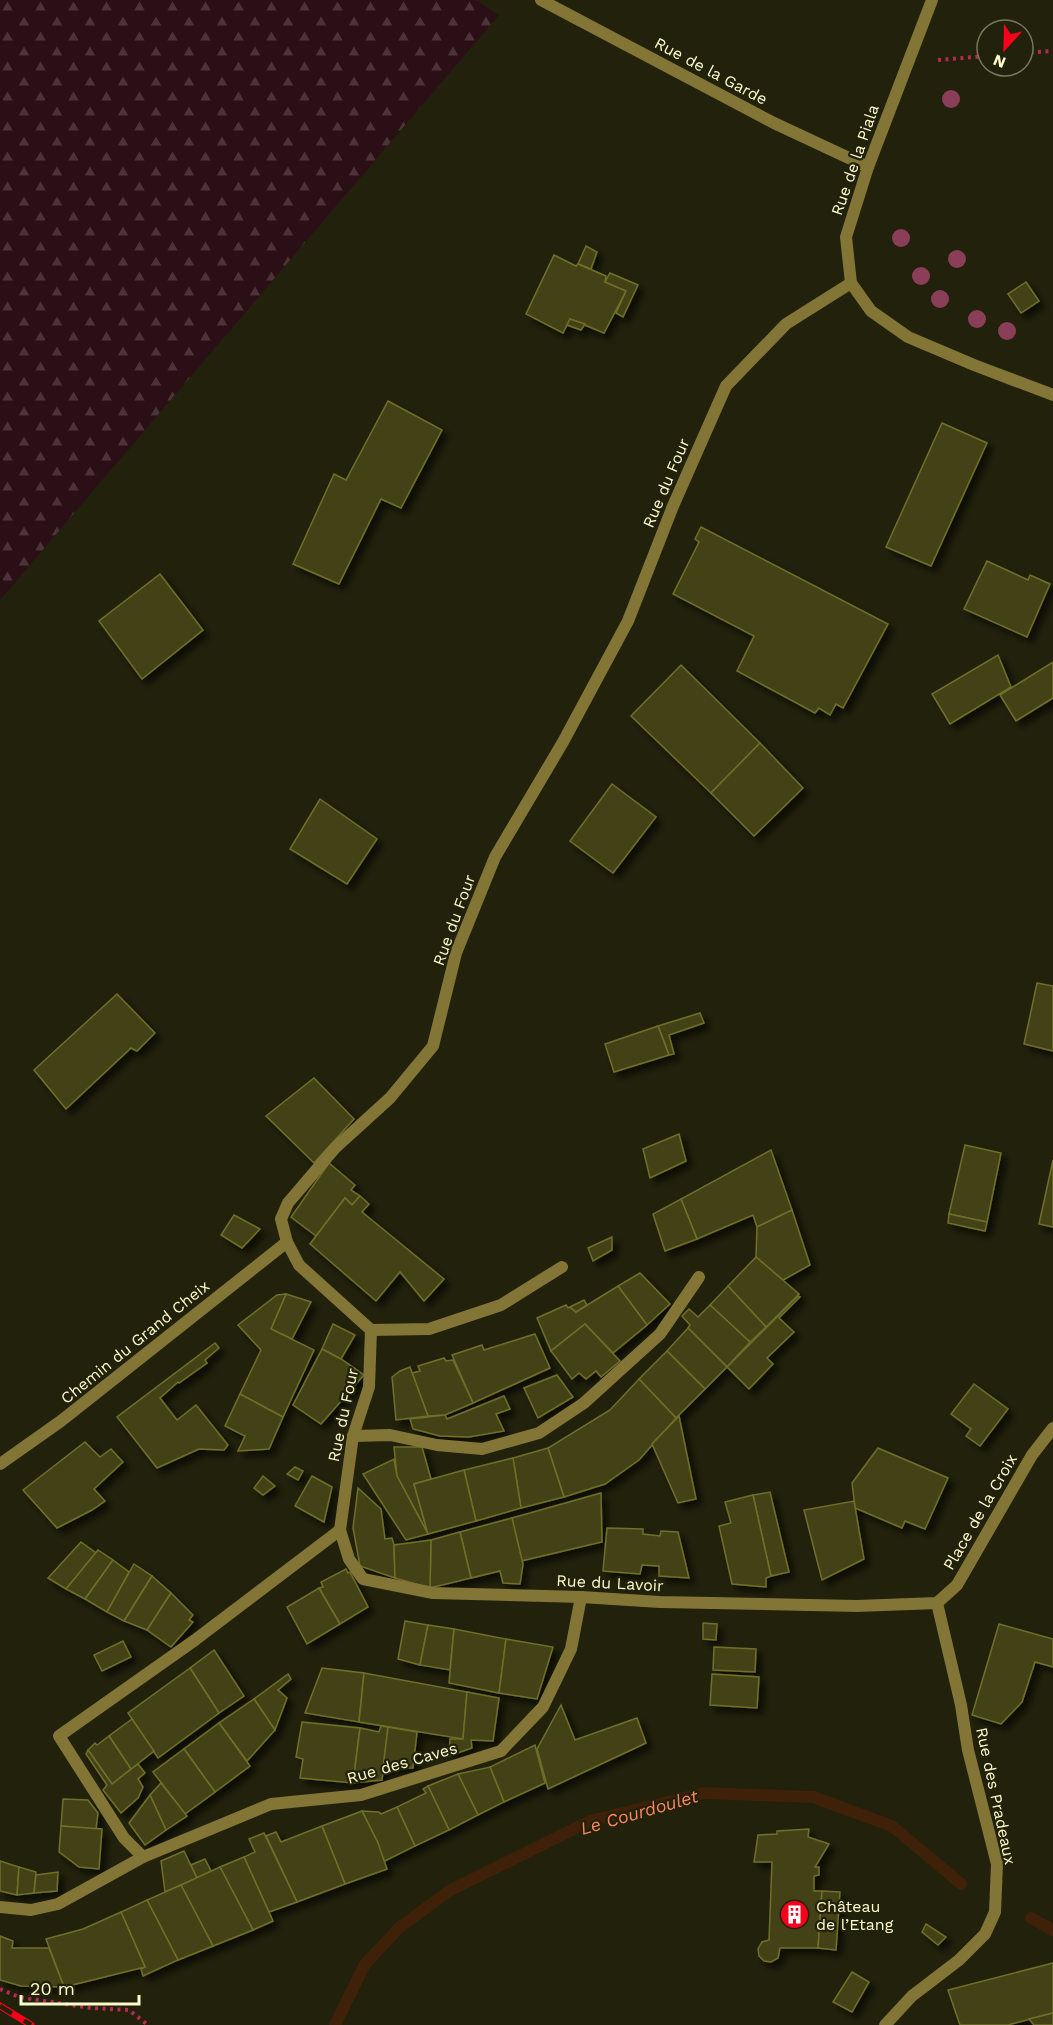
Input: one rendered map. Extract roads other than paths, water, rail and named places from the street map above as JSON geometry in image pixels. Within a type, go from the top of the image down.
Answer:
[{"type":"street","name":"Rue de la Garde","points":[[541,0],[774,123],[868,167]]},
{"type":"street","name":"Rue de la Piala","points":[[931,1],[868,167],[846,237],[851,283],[871,311],[908,337],[974,365],[1053,394]]},
{"type":"street","name":"Rue du Four","points":[[363,1579],[349,1560],[340,1530],[353,1436],[369,1387],[371,1330],[299,1265],[287,1242],[281,1219],[288,1203],[335,1148],[390,1098],[433,1046],[456,953],[495,857],[563,742],[628,621],[673,506],[726,386],[786,324],[851,283]]},
{"type":"street","name":"Chemin du Grand Cheix","points":[[0,1464],[62,1421],[287,1242]]},
{"type":"street","points":[[371,1330],[429,1329],[501,1305],[562,1267]]},
{"type":"street","points":[[353,1436],[390,1435],[437,1445],[482,1449],[539,1433],[584,1403],[660,1334],[699,1277]]},
{"type":"street","name":"Place de la Croix","points":[[938,1603],[957,1585],[1032,1455],[1053,1428]]},
{"type":"street","points":[[143,1857],[124,1838],[59,1736],[195,1640],[340,1530]]},
{"type":"street","name":"Rue du Lavoir","points":[[363,1579],[433,1593],[581,1597],[660,1602],[857,1606],[938,1603]]},
{"type":"street","name":"Rue des Caves","points":[[0,1907],[31,1910],[58,1905],[143,1857],[271,1804],[361,1795],[501,1751],[543,1707],[571,1648],[581,1597]]},
{"type":"street","name":"Rue des Pradeaux","points":[[885,2025],[912,1996],[959,1960],[985,1934],[995,1912],[997,1864],[968,1750],[961,1705],[938,1603]]},
{"type":"waterway","name":"Le Courdoulet","points":[[335,2025],[365,1964],[400,1927],[449,1891],[590,1821],[704,1793],[813,1797],[892,1826],[961,1884]]},
{"type":"waterway","name":"Le Courdoulet","points":[[1031,1918],[1053,1930]]},
{"type":"railway","points":[[0,2006],[31,2025]]},
{"type":"place","name":"Château de l’Etang","points":[[795,1915]]}]
